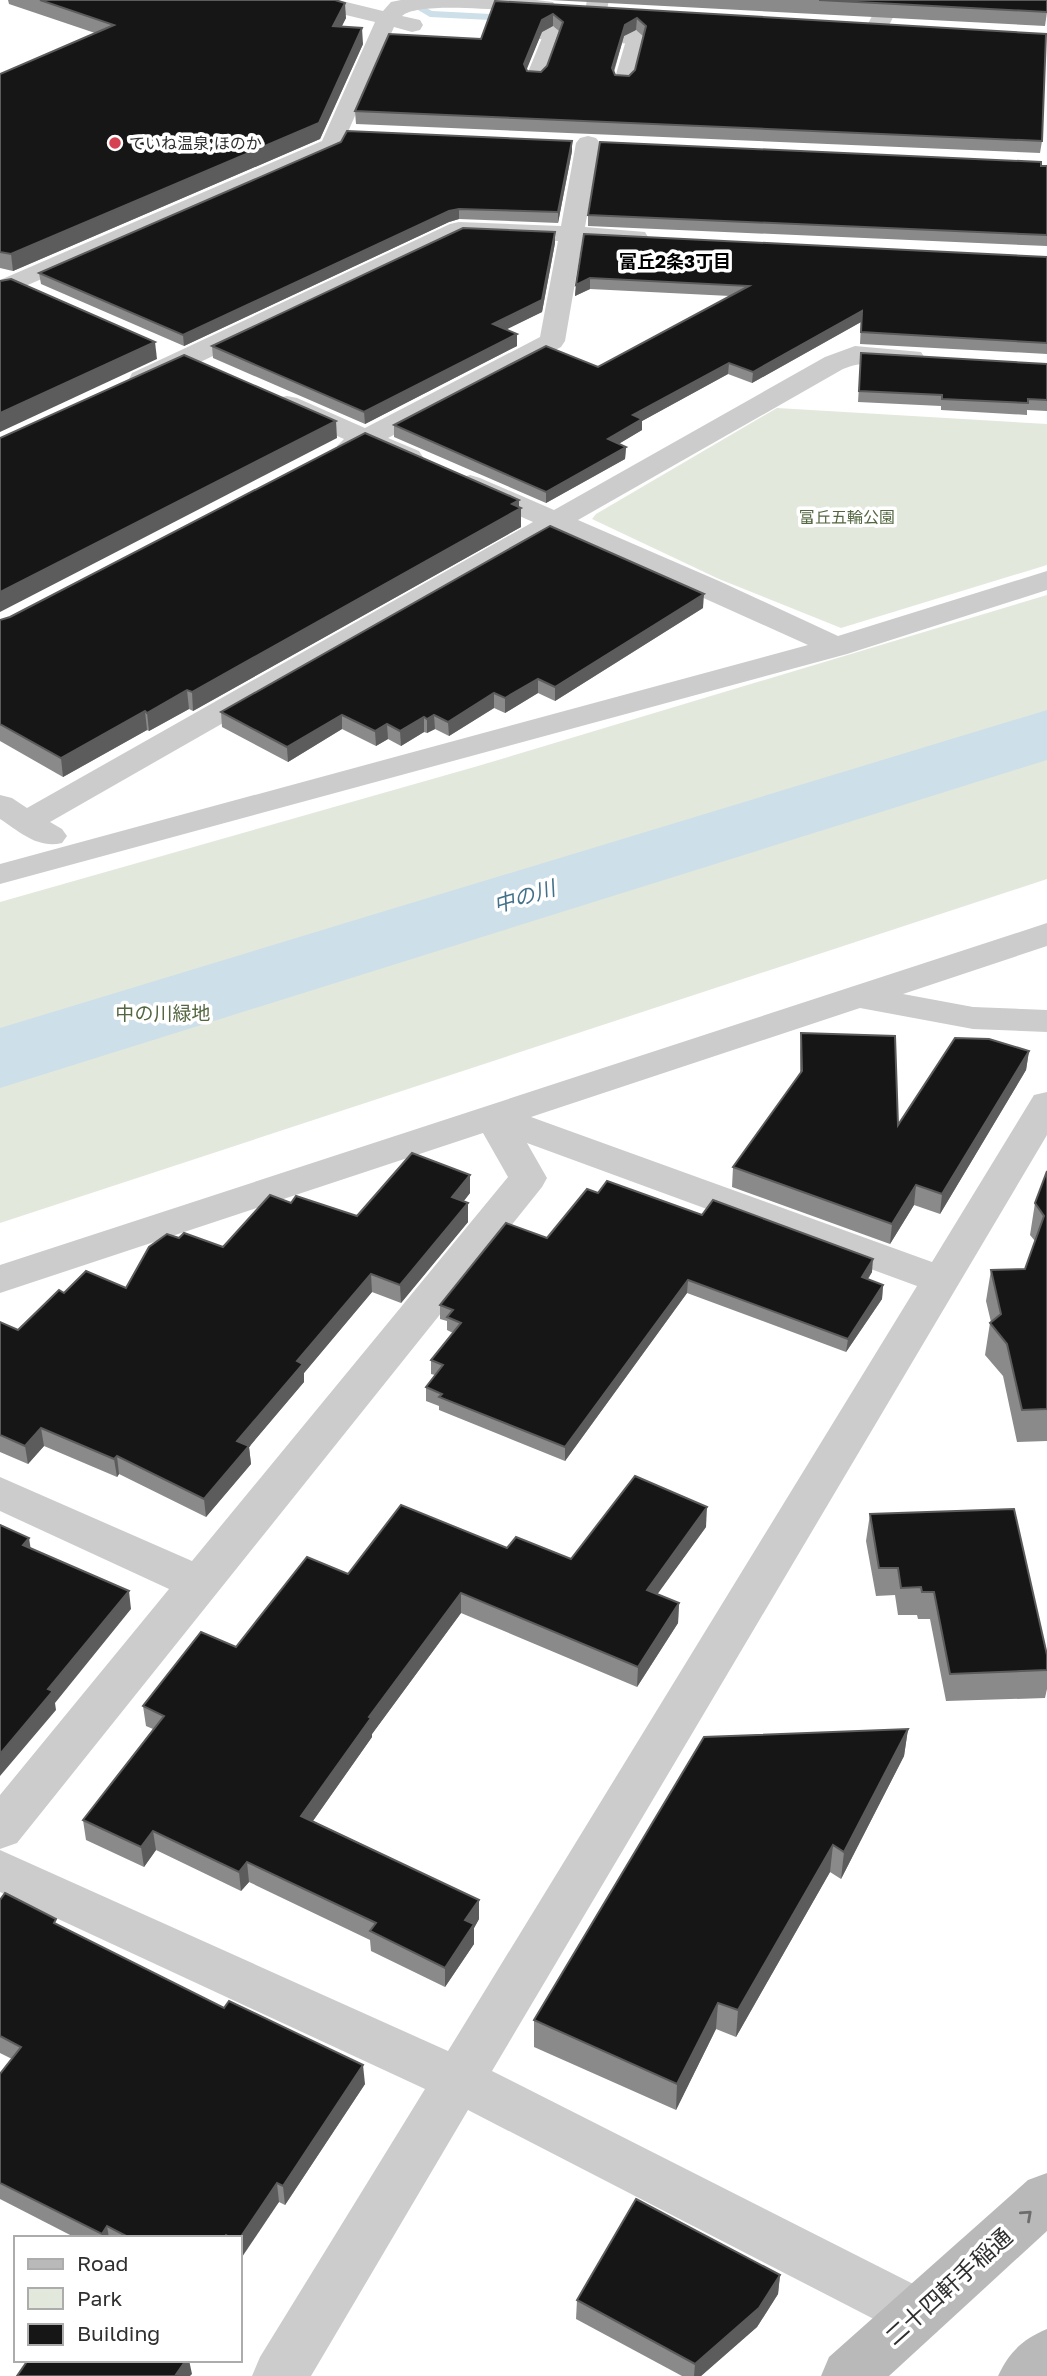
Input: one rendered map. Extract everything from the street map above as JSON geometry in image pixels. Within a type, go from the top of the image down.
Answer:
[{"type":"street","points":[[312,0],[393,13],[428,26]]},
{"type":"street","points":[[878,26],[891,0]]},
{"type":"street","points":[[4,284],[332,145],[393,13],[429,1],[588,16],[622,12]]},
{"type":"street","points":[[483,29],[552,33],[588,16],[635,37],[718,41]]},
{"type":"street","points":[[851,25],[904,28]]},
{"type":"street","points":[[337,132],[365,134]]},
{"type":"street","points":[[560,142],[616,144]]},
{"type":"street","points":[[329,457],[552,341],[588,143]]},
{"type":"street","points":[[122,388],[459,229],[666,239]]},
{"type":"street","points":[[4,284],[49,300]]},
{"type":"street","points":[[147,343],[220,375]]},
{"type":"street","points":[[76,852],[14,813],[555,521],[834,363],[855,354],[937,359]]},
{"type":"street","points":[[268,396],[708,587],[836,647]]},
{"type":"street","points":[[0,874],[836,647],[1047,580]]},
{"type":"street","points":[[0,1279],[1047,934]]},
{"type":"street","points":[[859,996],[972,1018],[1047,1021]]},
{"type":"street","points":[[280,2376],[1047,1104]]},
{"type":"street","points":[[494,1117],[941,1280]]},
{"type":"street","points":[[0,1829],[528,1178],[494,1117]]},
{"type":"street","points":[[0,1493],[199,1583]]},
{"type":"street","points":[[0,1870],[458,2080],[918,2314]]},
{"type":"street","name":"二十四軒手稲通","points":[[849,2376],[1047,2197]]},
{"type":"street","points":[[1026,2376],[1047,2356]]},
{"type":"lane","points":[[535,76],[552,33]]},
{"type":"lane","points":[[623,81],[635,37]]},
{"type":"green space","name":"富丘五輪公園","points":[[777,408],[1047,424],[1047,565],[841,628],[719,579],[592,519],[596,514]]},
{"type":"green space","name":"中の川緑地","points":[[1047,595],[1047,879],[0,1223],[0,902],[478,766]]},
{"type":"building","points":[[40,0],[335,0],[345,3],[333,26],[362,28],[319,123],[11,254],[0,252],[0,74],[114,25]]},
{"type":"building","points":[[819,0],[1047,0],[1047,12]]},
{"type":"building","points":[[495,1],[1046,34],[1042,141],[355,111],[389,34],[481,39]],"holes":[[[553,14],[563,22],[547,66],[541,72],[527,71],[524,64],[542,20]],[[637,18],[646,26],[635,70],[629,76],[615,75],[612,68],[625,25]]]},
{"type":"building","points":[[347,131],[572,141],[558,212],[449,211],[183,335],[39,273],[341,142]]},
{"type":"building","points":[[600,142],[1041,162],[1041,166],[1047,166],[1047,235],[588,215]]},
{"type":"building","points":[[463,228],[555,232],[542,300],[493,324],[517,334],[364,412],[212,346]]},
{"type":"building","points":[[584,234],[1047,257],[1047,343],[861,332],[862,311],[753,372],[729,363],[633,415],[642,419],[608,439],[626,447],[546,492],[394,425],[546,346],[598,367],[749,286],[590,278],[576,285]]},
{"type":"building","points":[[11,279],[155,342],[0,413],[0,281]]},
{"type":"building","points":[[861,353],[1047,364],[1047,400],[1028,399],[1028,403],[942,399],[942,395],[859,391]]},
{"type":"building","points":[[184,355],[336,421],[0,592],[0,438]]},
{"type":"building","points":[[365,433],[519,500],[512,504],[521,508],[192,692],[187,690],[147,713],[145,711],[61,758],[0,724],[0,620]]},
{"type":"building","points":[[550,526],[704,594],[555,687],[538,679],[505,698],[494,693],[448,722],[434,715],[427,719],[424,717],[400,731],[387,724],[375,731],[342,715],[287,747],[221,712]]},
{"type":"building","points":[[801,1033],[895,1036],[898,1125],[955,1038],[989,1039],[1029,1051],[942,1194],[916,1185],[892,1224],[733,1167],[802,1071]]},
{"type":"building","points":[[412,1153],[470,1175],[452,1197],[468,1203],[400,1285],[371,1274],[297,1361],[303,1364],[237,1441],[249,1446],[204,1499],[117,1456],[114,1459],[41,1428],[25,1446],[0,1435],[0,1322],[18,1330],[59,1290],[64,1293],[86,1271],[126,1288],[149,1247],[167,1234],[179,1238],[184,1233],[223,1247],[270,1195],[291,1203],[296,1196],[357,1216]]},
{"type":"building","points":[[1047,1171],[1047,1409],[1022,1410],[1007,1344],[990,1323],[1001,1314],[991,1270],[1025,1269],[1044,1216],[1035,1203]]},
{"type":"building","points":[[607,1181],[702,1215],[713,1200],[873,1259],[862,1277],[883,1285],[848,1339],[688,1280],[565,1447],[439,1397],[442,1394],[426,1387],[443,1365],[431,1360],[461,1323],[447,1317],[453,1310],[440,1305],[506,1223],[547,1238],[587,1189],[598,1193]]},
{"type":"building","points":[[635,1476],[707,1507],[647,1590],[679,1603],[638,1667],[461,1593],[369,1717],[371,1718],[301,1816],[479,1900],[465,1920],[474,1924],[445,1968],[370,1931],[376,1923],[247,1862],[239,1872],[153,1831],[141,1847],[83,1820],[164,1716],[143,1706],[201,1632],[236,1647],[307,1557],[348,1574],[401,1505],[507,1548],[516,1537],[571,1559]]},
{"type":"building","points":[[1014,1509],[1047,1655],[1047,1670],[950,1674],[934,1592],[922,1592],[921,1587],[901,1588],[898,1568],[879,1568],[870,1514]]},
{"type":"building","points":[[0,1525],[29,1538],[23,1545],[129,1591],[48,1689],[53,1691],[0,1754]]},
{"type":"building","points":[[908,1729],[844,1852],[833,1845],[738,2010],[718,2003],[677,2084],[534,2020],[704,1737]]},
{"type":"building","points":[[5,1893],[56,1919],[54,1923],[224,2008],[229,2001],[363,2065],[283,2186],[277,2183],[241,2236],[126,2236],[107,2226],[102,2234],[0,2183],[0,2074],[21,2047],[0,2036],[0,1900]]},
{"type":"building","points":[[636,2199],[780,2275],[759,2308],[695,2364],[577,2300]]},
{"type":"building","points":[[27,2362],[185,2362],[175,2376],[17,2376]]},
{"type":"waterway","points":[[405,0],[430,14],[511,18]]},
{"type":"waterway","name":"中の川","points":[[0,1059],[1047,734]]},
{"type":"place","name":"ていね温泉;ほのか","points":[[115,143]]},
{"type":"district","name":"富丘2条3丁目","points":[[675,261]]}]
